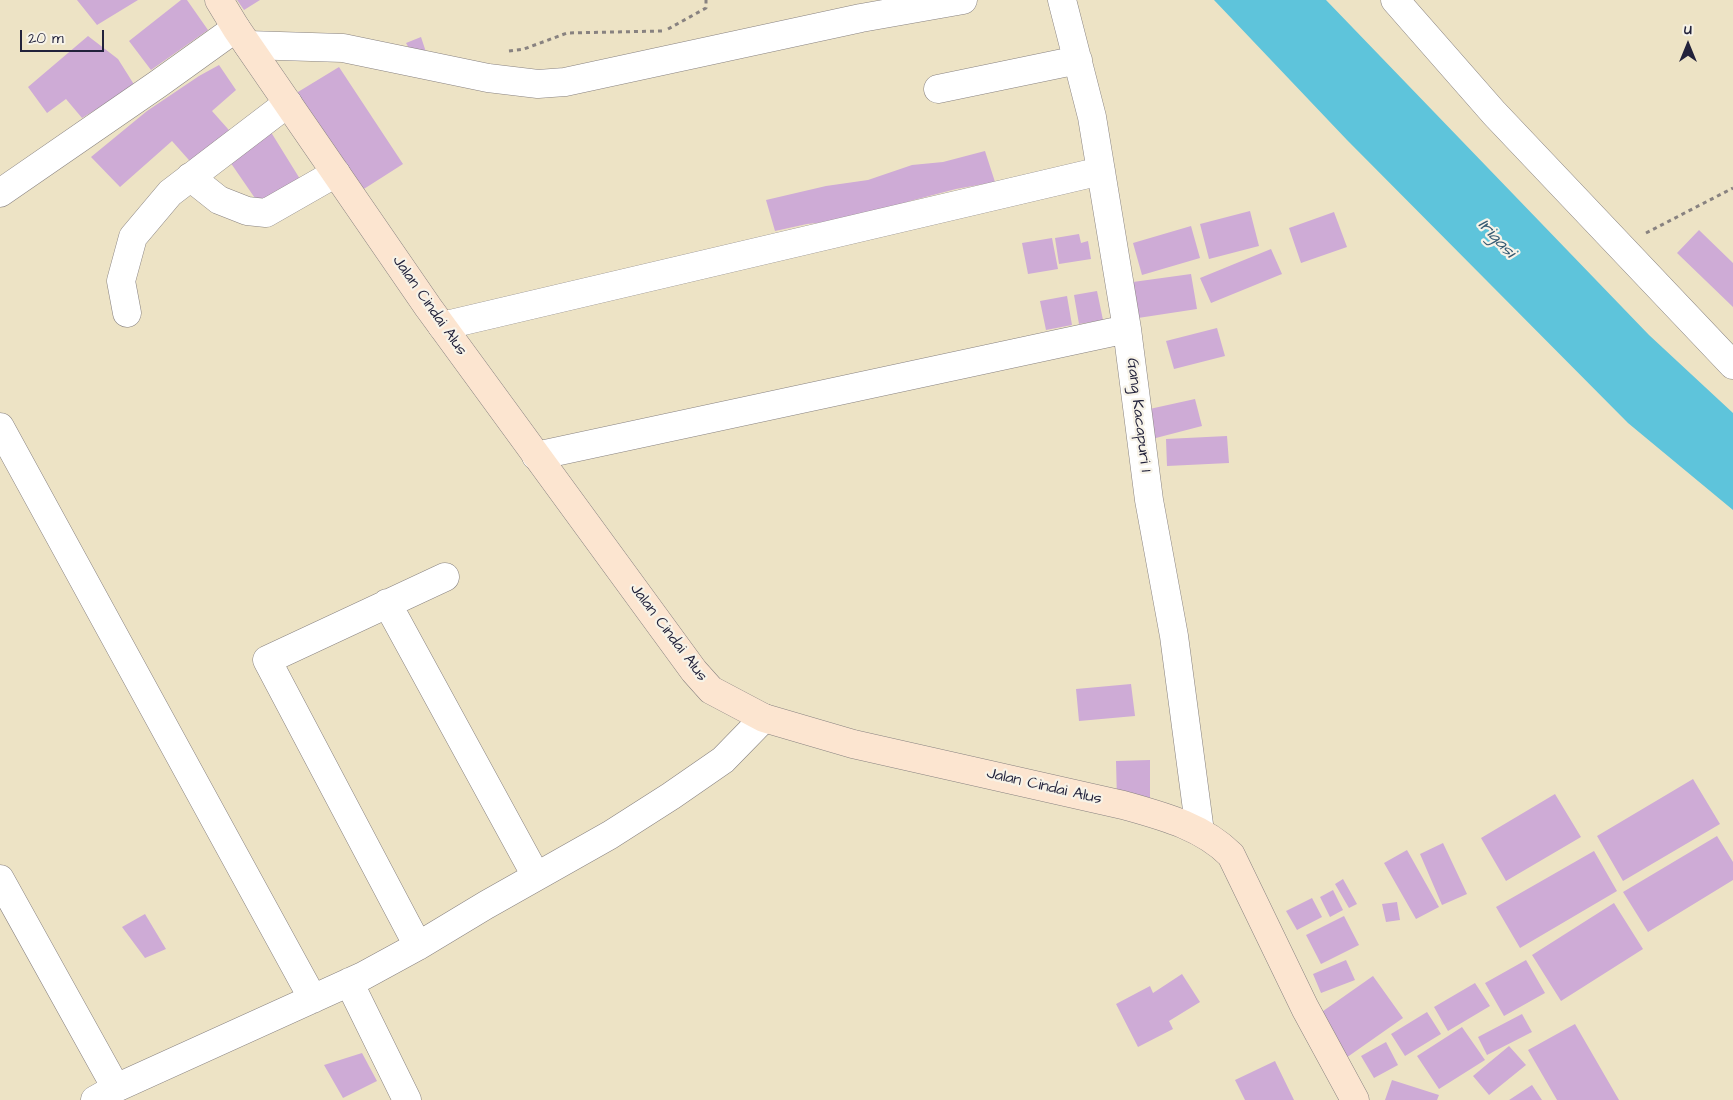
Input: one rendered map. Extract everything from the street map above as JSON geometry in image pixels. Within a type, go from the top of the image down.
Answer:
[{"type":"street","name":"Jalan Cindai Alus","points":[[219,0],[442,326],[694,671],[712,690],[764,718],[852,744],[1124,805],[1155,814],[1200,832],[1218,842],[1230,855],[1304,1008],[1355,1100]]},
{"type":"street","points":[[0,193],[158,84],[242,36],[343,48],[488,78],[538,84],[565,82],[599,76],[861,18],[963,0]]},
{"type":"street","name":"Gang Kacapuri 1","points":[[1062,0],[1092,117],[1101,171],[1127,329],[1149,500],[1174,636],[1200,832]]},
{"type":"street","points":[[1395,0],[1494,113],[1733,364]]},
{"type":"street","points":[[938,89],[1078,60]]},
{"type":"street","points":[[127,314],[121,282],[133,238],[170,192],[288,103]]},
{"type":"street","points":[[442,326],[1101,171]]},
{"type":"street","points":[[190,177],[219,200],[247,211],[266,213],[336,173]]},
{"type":"street","points":[[536,456],[1127,329]]},
{"type":"street","points":[[0,426],[313,999]]},
{"type":"street","points":[[418,946],[267,660],[445,576]]},
{"type":"street","points":[[387,603],[536,876]]},
{"type":"street","points":[[0,879],[105,1094],[349,982],[418,946],[486,904],[610,834],[686,786],[723,760],[764,718]]},
{"type":"street","points":[[349,982],[407,1100]]},
{"type":"path","points":[[507,51],[524,49],[567,33],[666,30],[706,8],[706,0]]},
{"type":"path","points":[[1622,247],[1733,188]]},
{"type":"water","name":"Irigasi","points":[[1214,0],[1326,0],[1649,335],[1733,413],[1733,510],[1628,423],[1347,140]]},
{"type":"building","points":[[77,0],[138,0],[97,25]]},
{"type":"building","points":[[181,0],[187,0],[208,30],[151,70],[129,41]]},
{"type":"building","points":[[237,0],[260,0],[244,10]]},
{"type":"building","points":[[88,36],[118,59],[135,86],[82,118],[66,99],[47,113],[28,87]]},
{"type":"building","points":[[421,37],[426,52],[413,55],[406,43]]},
{"type":"building","points":[[219,65],[236,90],[212,111],[236,138],[196,168],[172,141],[120,187],[91,157],[147,111]]},
{"type":"building","points":[[339,67],[403,164],[356,194],[293,95]]},
{"type":"building","points":[[269,129],[300,179],[259,204],[228,159]]},
{"type":"building","points":[[985,151],[995,182],[956,189],[910,201],[883,211],[775,231],[766,200],[826,186],[868,180],[912,165],[943,162]]},
{"type":"building","points":[[1250,211],[1259,246],[1209,259],[1200,224]]},
{"type":"building","points":[[1334,212],[1347,247],[1301,263],[1289,228]]},
{"type":"building","points":[[1191,226],[1200,258],[1142,275],[1133,243]]},
{"type":"building","points":[[1699,230],[1733,263],[1733,307],[1677,253]]},
{"type":"building","points":[[1079,234],[1081,243],[1088,241],[1091,259],[1059,264],[1055,238]]},
{"type":"building","points":[[1052,238],[1058,269],[1028,274],[1022,243]]},
{"type":"building","points":[[1271,249],[1282,274],[1211,303],[1200,278]]},
{"type":"building","points":[[1191,274],[1197,309],[1138,318],[1133,282]]},
{"type":"building","points":[[1097,291],[1103,320],[1079,324],[1074,295]]},
{"type":"building","points":[[1067,296],[1072,325],[1046,330],[1040,301]]},
{"type":"building","points":[[1217,328],[1225,356],[1174,369],[1166,341]]},
{"type":"building","points":[[1195,399],[1202,426],[1152,439],[1145,410]]},
{"type":"building","points":[[1227,436],[1229,463],[1167,466],[1166,439]]},
{"type":"building","points":[[1131,684],[1135,716],[1079,721],[1076,689]]},
{"type":"building","points":[[1150,760],[1150,799],[1117,800],[1116,761]]},
{"type":"building","points":[[1693,779],[1720,824],[1623,881],[1597,836]]},
{"type":"building","points":[[1555,794],[1581,837],[1506,881],[1481,838]]},
{"type":"building","points":[[1717,836],[1733,862],[1733,880],[1648,932],[1623,892]]},
{"type":"building","points":[[1443,843],[1467,894],[1442,905],[1420,854]]},
{"type":"building","points":[[1407,850],[1439,907],[1416,919],[1384,863]]},
{"type":"building","points":[[1594,851],[1617,891],[1520,948],[1496,907]]},
{"type":"building","points":[[1343,879],[1357,904],[1349,908],[1335,884]]},
{"type":"building","points":[[1333,890],[1343,910],[1330,917],[1320,897]]},
{"type":"building","points":[[1312,898],[1322,917],[1297,930],[1286,911]]},
{"type":"building","points":[[1397,902],[1400,920],[1386,922],[1382,904]]},
{"type":"building","points":[[1614,903],[1643,949],[1561,1001],[1532,955]]},
{"type":"building","points":[[145,914],[166,949],[145,958],[122,927]]},
{"type":"building","points":[[1344,916],[1359,945],[1321,964],[1306,935]]},
{"type":"building","points":[[1346,960],[1355,980],[1321,993],[1313,974]]},
{"type":"building","points":[[1526,960],[1545,993],[1504,1016],[1485,983]]},
{"type":"building","points":[[1182,974],[1200,1002],[1169,1021],[1173,1029],[1138,1047],[1116,1004],[1150,986],[1153,993]]},
{"type":"building","points":[[1373,976],[1403,1018],[1346,1058],[1316,1016]]},
{"type":"building","points":[[1475,983],[1490,1006],[1448,1031],[1434,1007]]},
{"type":"building","points":[[1427,1012],[1441,1034],[1405,1056],[1391,1034]]},
{"type":"building","points":[[1522,1014],[1532,1032],[1487,1055],[1478,1037]]},
{"type":"building","points":[[1575,1024],[1619,1100],[1557,1100],[1528,1050]]},
{"type":"building","points":[[1462,1027],[1485,1060],[1439,1089],[1417,1056]]},
{"type":"building","points":[[1386,1042],[1398,1065],[1374,1078],[1361,1056]]},
{"type":"building","points":[[1509,1046],[1526,1065],[1489,1095],[1473,1076]]},
{"type":"building","points":[[362,1053],[377,1081],[343,1098],[324,1065]]},
{"type":"building","points":[[1275,1061],[1294,1100],[1245,1100],[1235,1080]]},
{"type":"building","points":[[1392,1080],[1439,1095],[1437,1100],[1385,1100]]},
{"type":"building","points":[[1532,1085],[1542,1100],[1509,1100]]}]
